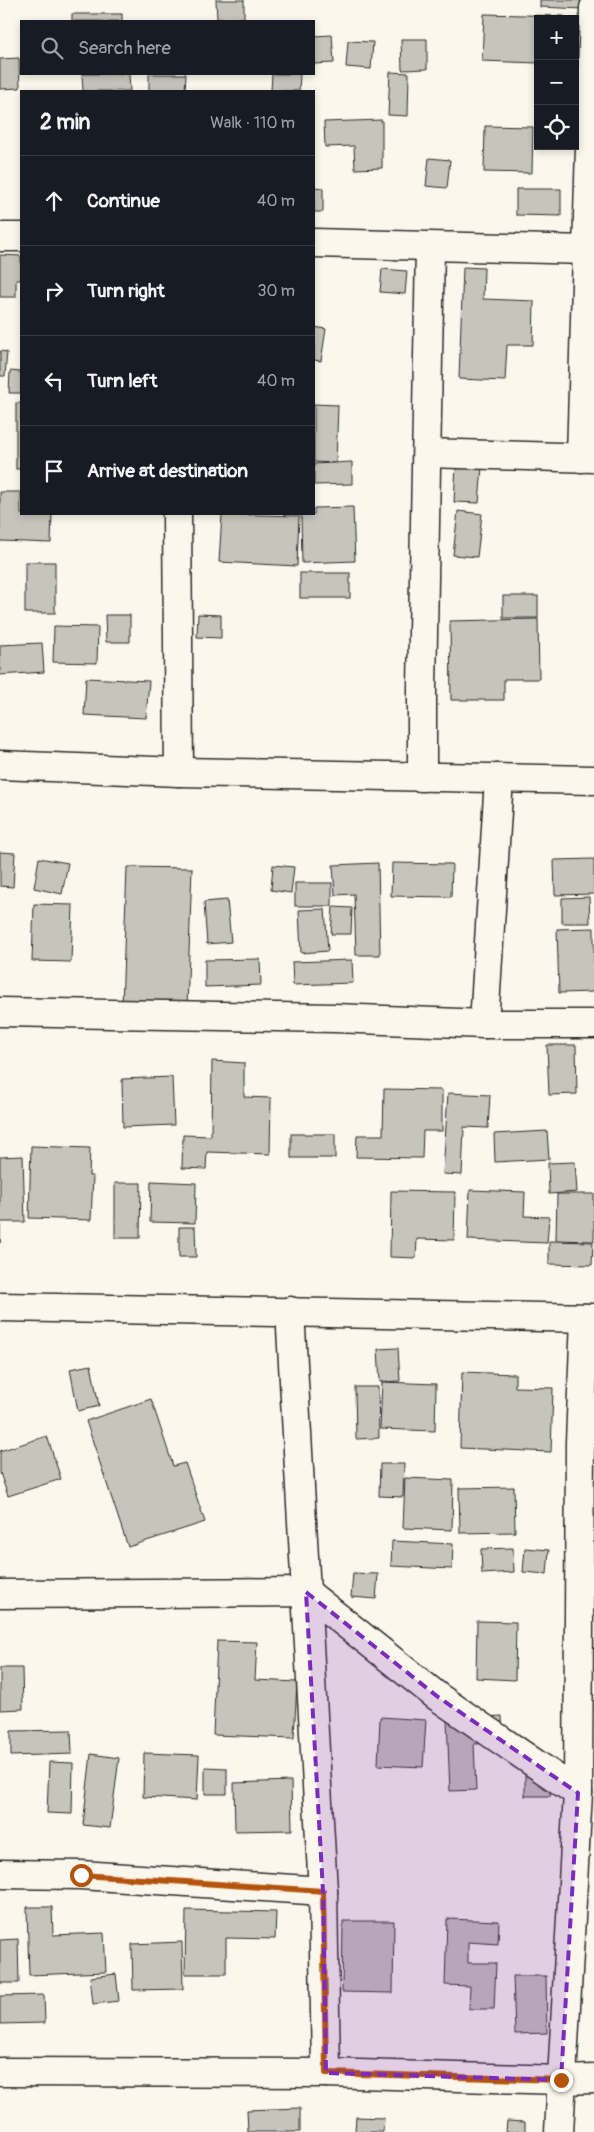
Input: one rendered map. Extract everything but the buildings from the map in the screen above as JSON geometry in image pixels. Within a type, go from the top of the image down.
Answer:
[{"type":"street","points":[[427,453],[587,458],[587,250],[594,8]]},
{"type":"street","points":[[0,237],[20,237]]},
{"type":"street","points":[[315,243],[587,250]]},
{"type":"street","points":[[422,777],[430,247]]},
{"type":"street","points":[[177,515],[179,772]]},
{"type":"street","points":[[0,764],[179,772],[594,780]]},
{"type":"street","points":[[484,1024],[499,778]]},
{"type":"street","points":[[0,1012],[325,1018],[484,1024],[594,1024]]},
{"type":"street","points":[[0,1307],[590,1318],[580,1442],[578,1793],[559,2132]]},
{"type":"street","points":[[290,1311],[323,1891],[326,2073]]},
{"type":"street","points":[[0,1594],[306,1592],[438,1697],[578,1793]]},
{"type":"street","points":[[0,1874],[81,1875],[323,1891]]},
{"type":"street","points":[[0,2072],[326,2073],[561,2080],[594,2079]]},
{"type":"highlighted area","points":[[306,1592],[438,1697],[578,1793],[561,2080],[326,2073],[323,1891]]},
{"type":"route","points":[[81,1875],[323,1891],[326,2073],[561,2080]]}]
